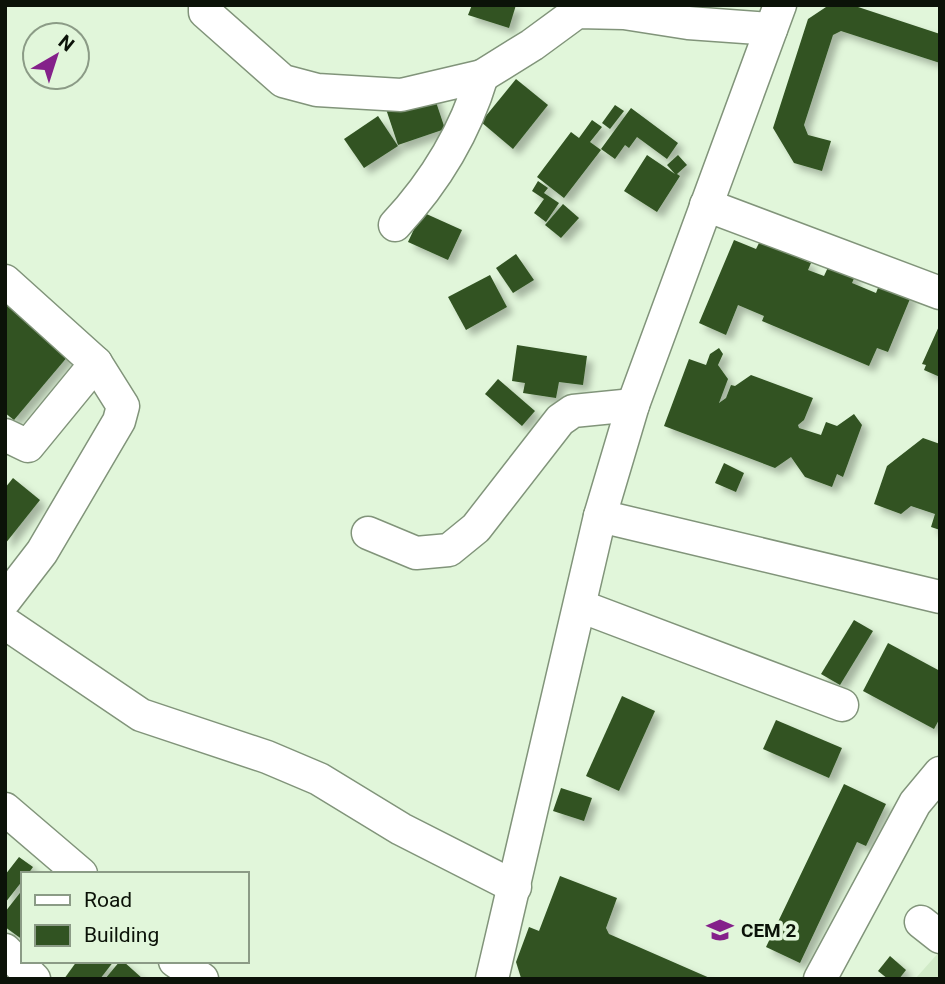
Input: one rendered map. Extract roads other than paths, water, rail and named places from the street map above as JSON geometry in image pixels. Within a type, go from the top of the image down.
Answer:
[{"type":"street","points":[[205,5],[205,12],[282,81],[317,90],[401,95],[482,76],[532,45],[577,12],[775,17],[633,405],[600,516],[492,979]]},
{"type":"street","points":[[395,225],[428,190],[471,113],[482,76]]},
{"type":"street","points":[[706,205],[940,293]]},
{"type":"street","points":[[5,281],[96,363],[123,406],[119,421],[41,552],[5,600]]},
{"type":"street","points":[[5,435],[28,446],[96,363]]},
{"type":"street","points":[[368,533],[416,553],[449,550],[476,528],[559,420],[573,411],[633,405]]},
{"type":"street","points":[[600,516],[940,597]]},
{"type":"street","points":[[580,606],[842,705]]},
{"type":"street","points":[[5,623],[141,715],[267,757],[319,779],[401,829],[515,887]]},
{"type":"street","points":[[820,979],[915,803],[940,774]]},
{"type":"street","points":[[5,809],[79,872]]},
{"type":"street","points":[[5,950],[34,979]]},
{"type":"street","points":[[178,963],[202,979]]},
{"type":"place","name":"CEM 2","points":[[720,930]]}]
